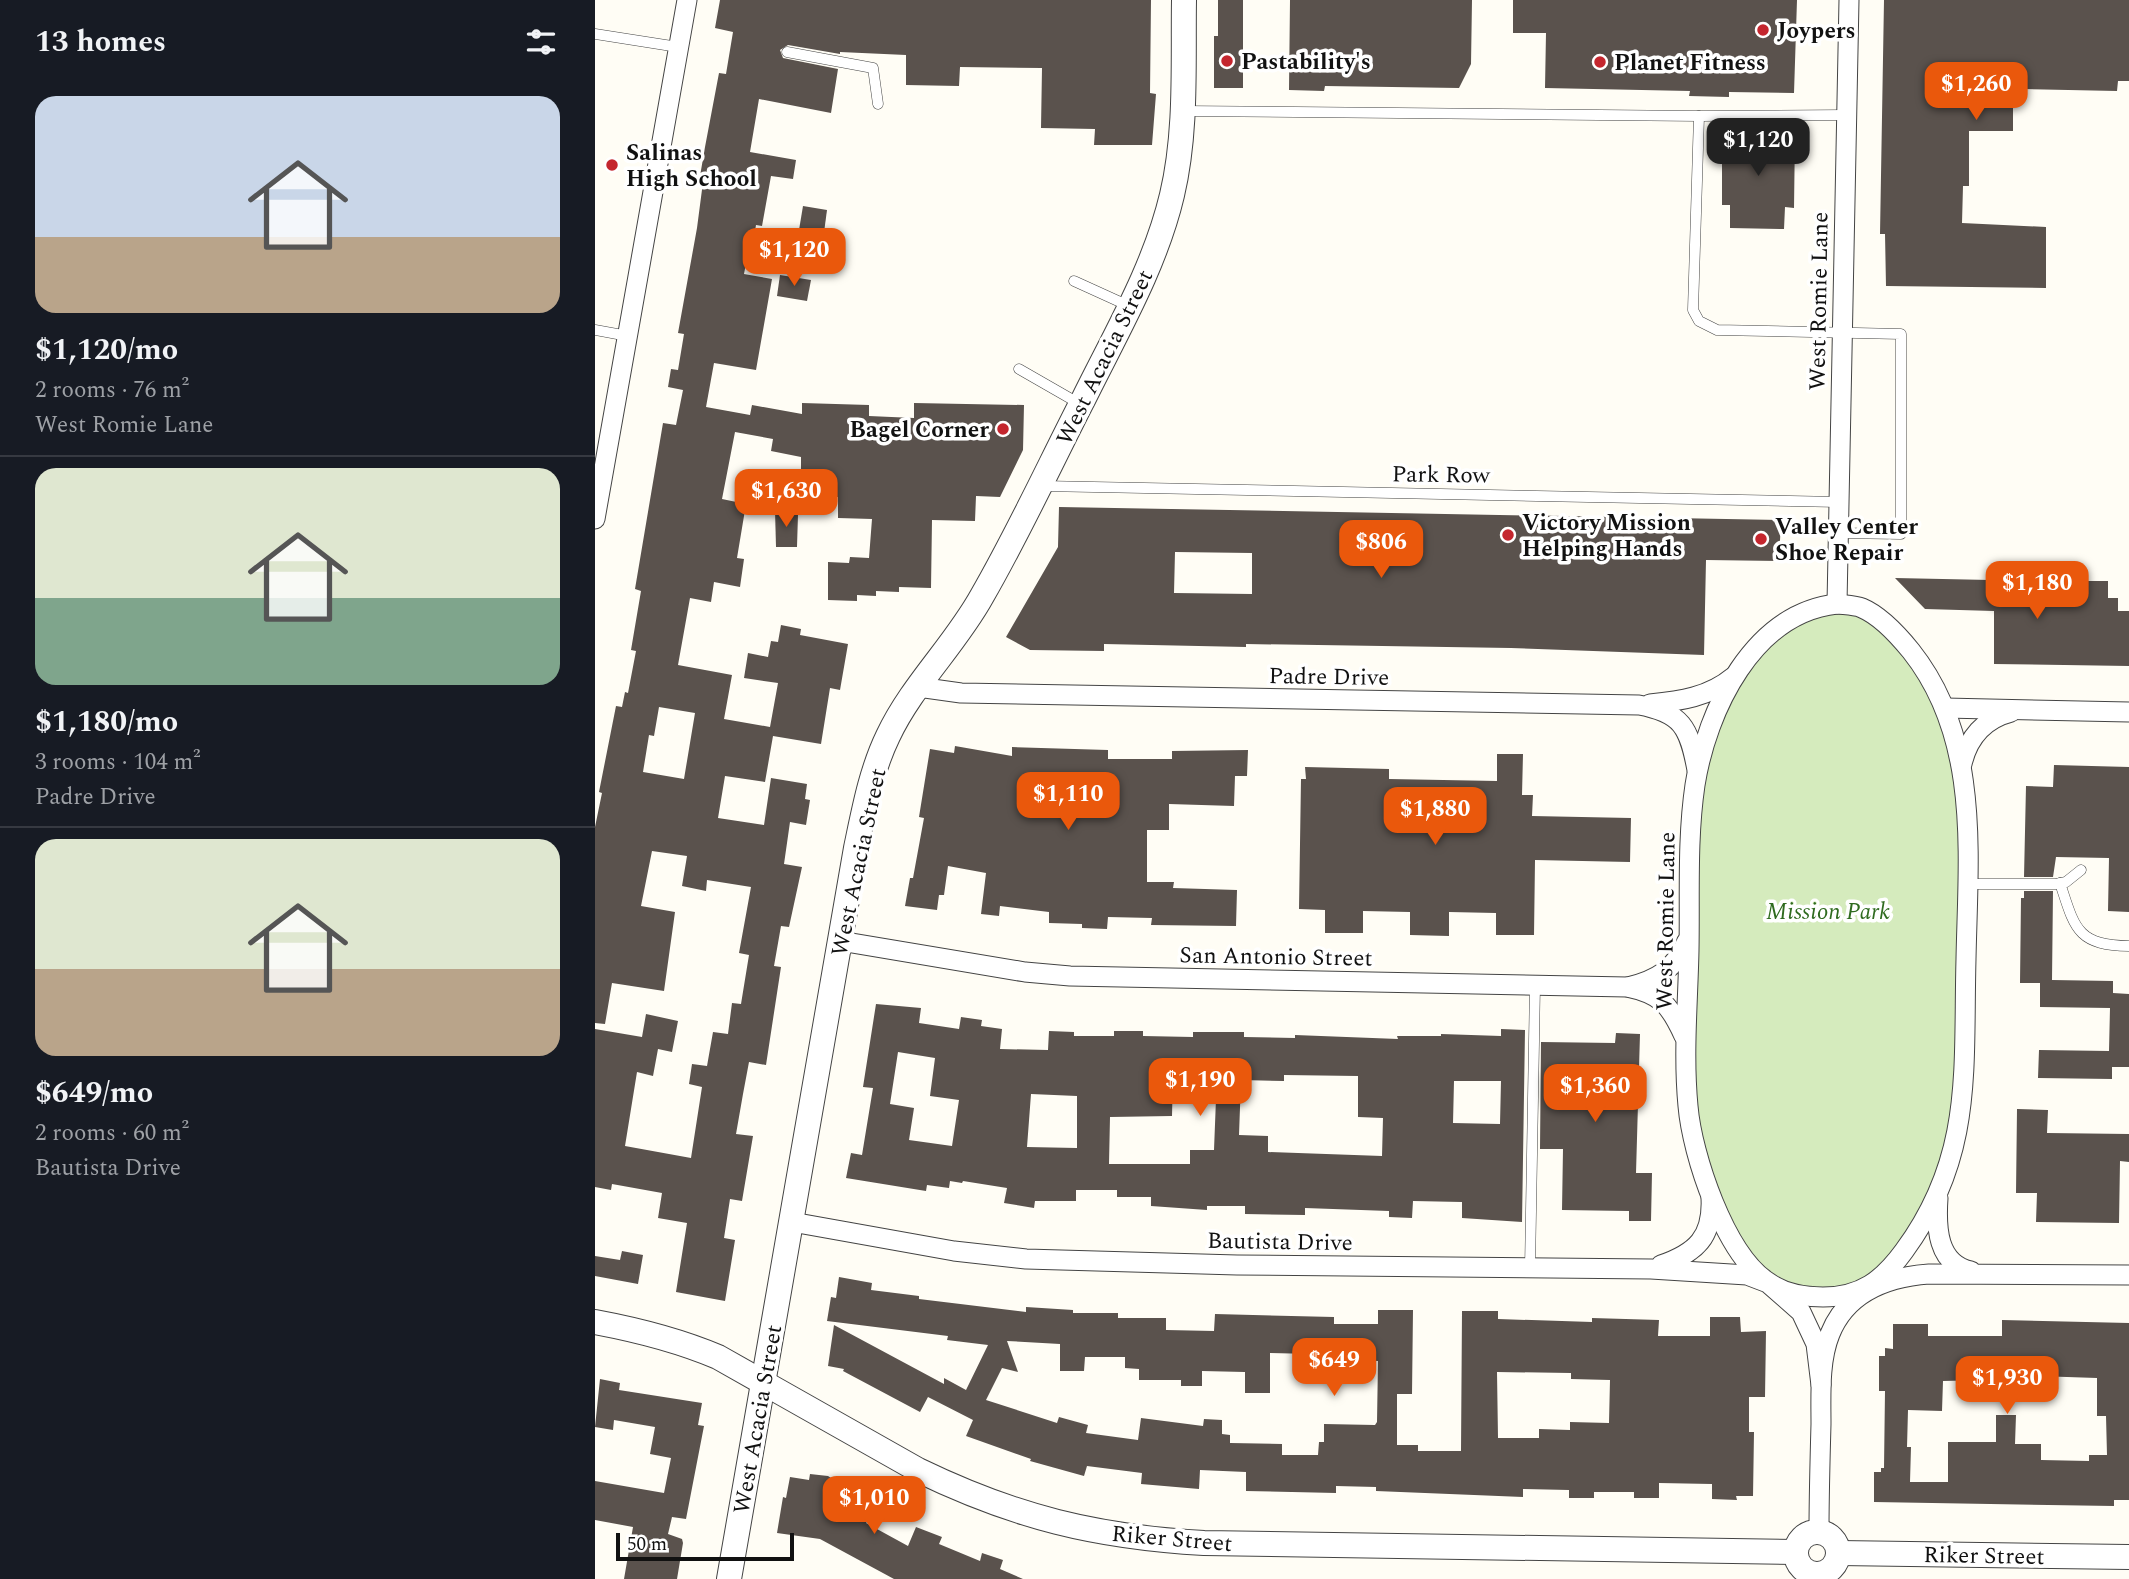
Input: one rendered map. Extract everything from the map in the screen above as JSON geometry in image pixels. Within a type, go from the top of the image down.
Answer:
[{"type":"street","points":[[595,519],[687,0]]},
{"type":"street","name":"West Acacia Street","points":[[729,1579],[840,941],[865,806],[875,769],[888,735],[918,687],[956,639],[982,597],[1042,486],[1154,253],[1172,195],[1181,134],[1184,0]]},
{"type":"street","name":"West Romie Lane","points":[[1837,604],[1849,0]]},
{"type":"street","name":"West Romie Lane","points":[[1819,1531],[1821,1385],[1816,1344],[1806,1320],[1794,1305],[1768,1283],[1737,1246],[1711,1196],[1700,1165],[1688,1108],[1691,817],[1697,773],[1719,707],[1737,674],[1765,639],[1782,624],[1812,609],[1837,604],[1861,608],[1883,622],[1901,639],[1931,680],[1945,708],[1962,765],[1967,819],[1968,884],[1963,1094],[1952,1158],[1938,1192],[1913,1239],[1896,1262],[1844,1312],[1829,1334],[1821,1385]]},
{"type":"street","points":[[1639,705],[1703,694],[1716,689],[1737,674]]},
{"type":"street","name":"Padre Drive","points":[[918,687],[988,694],[1639,705],[1662,709],[1673,715],[1690,738],[1697,773]]},
{"type":"street","points":[[1945,708],[2129,712]]},
{"type":"street","points":[[1962,765],[1968,745],[1982,726],[2000,715],[2029,710]]},
{"type":"street","points":[[1627,987],[1653,980],[1674,965],[1689,937]]},
{"type":"street","name":"San Antonio Street","points":[[840,941],[1025,972],[1070,976],[1627,987],[1645,990],[1665,1003],[1687,1042]]},
{"type":"street","points":[[1938,1192],[1938,1233],[1944,1252],[1958,1266],[1979,1273]]},
{"type":"street","points":[[1651,1269],[1684,1256],[1697,1247],[1709,1222],[1711,1196]]},
{"type":"street","name":"Bautista Drive","points":[[792,1222],[942,1250],[1014,1258],[1237,1265],[1651,1269],[1728,1272],[1757,1277],[1768,1283]]},
{"type":"street","points":[[1873,1286],[1910,1275],[2129,1275]]},
{"type":"street","name":"West Romie Lane","points":[[1768,1283],[1798,1295],[1826,1297],[1873,1286]]},
{"type":"street","name":"Riker Street","points":[[595,1322],[642,1331],[694,1347],[763,1382],[952,1487],[1035,1518],[1105,1534],[1205,1544],[1795,1552]]},
{"type":"street","points":[[1819,1531],[1833,1538],[1839,1553],[1832,1569],[1817,1577],[1801,1568],[1795,1552],[1801,1539],[1819,1531]]},
{"type":"street","name":"Riker Street","points":[[1839,1553],[2129,1558]]},
{"type":"lane","points":[[599,35],[678,47]]},
{"type":"lane","points":[[787,52],[873,68],[878,104]]},
{"type":"lane","points":[[1182,111],[1847,115]]},
{"type":"lane","points":[[1699,116],[1693,310],[1699,321],[1717,330],[1901,334],[1901,534],[1838,533]]},
{"type":"lane","points":[[1075,281],[1130,307]]},
{"type":"lane","points":[[595,330],[628,336]]},
{"type":"lane","points":[[1019,369],[1081,404]]},
{"type":"lane","name":"Park Row","points":[[1042,486],[1839,502]]},
{"type":"lane","points":[[1968,884],[2060,883],[2081,870]]},
{"type":"lane","points":[[2060,883],[2072,918],[2088,939],[2098,944],[2129,946]]},
{"type":"lane","points":[[1529,1268],[1535,985]]},
{"type":"green space","name":"Mission Park","points":[[1837,604],[1901,639],[1962,764],[1958,1129],[1896,1262],[1838,1296],[1758,1273],[1747,1260],[1692,1136],[1701,757],[1764,639]]},
{"type":"building","points":[[720,0],[1151,0],[1150,93],[1156,94],[1152,145],[1094,145],[1095,129],[1041,128],[1042,68],[960,67],[959,86],[906,85],[906,55],[840,54],[788,45],[780,50],[783,58],[838,69],[831,113],[759,99],[750,152],[796,160],[793,179],[771,176],[762,226],[756,225],[754,237],[751,237],[744,274],[772,279],[756,370],[714,363],[706,407],[750,415],[752,405],[802,414],[802,403],[869,405],[869,416],[914,418],[914,403],[1024,405],[1023,450],[1000,497],[976,496],[975,521],[932,520],[931,588],[899,587],[899,592],[876,591],[876,596],[857,595],[857,601],[828,600],[828,562],[849,563],[850,557],[869,558],[872,519],[838,518],[838,497],[801,497],[801,457],[771,451],[773,439],[735,432],[722,499],[746,504],[737,558],[744,559],[740,587],[714,582],[711,602],[690,598],[678,665],[732,675],[724,719],[770,727],[778,683],[744,678],[748,653],[768,657],[771,641],[778,642],[781,625],[801,629],[800,635],[848,644],[840,690],[830,688],[821,744],[773,736],[765,782],[725,776],[718,818],[764,825],[771,778],[807,784],[805,799],[810,800],[806,825],[790,822],[784,864],[802,867],[789,927],[781,926],[774,966],[781,967],[766,1065],[749,1062],[736,1134],[753,1136],[742,1201],[730,1199],[724,1238],[735,1240],[725,1301],[676,1292],[687,1223],[658,1218],[662,1193],[612,1184],[611,1190],[595,1187],[595,1029],[642,1037],[646,1014],[678,1021],[672,1052],[658,1049],[653,1076],[637,1072],[625,1146],[691,1158],[702,1087],[689,1084],[692,1064],[707,1066],[713,1032],[728,1034],[732,1003],[741,1004],[749,955],[739,953],[751,887],[707,880],[706,891],[682,886],[687,856],[652,851],[641,906],[675,912],[664,991],[612,983],[605,1024],[595,1023],[595,827],[602,793],[599,792],[616,706],[622,707],[625,692],[628,693],[636,651],[631,650],[641,591],[635,589],[663,423],[676,425],[683,390],[668,387],[671,369],[678,370],[684,334],[678,333],[697,228],[703,182],[699,182],[705,147],[719,73],[726,74],[733,32],[715,28]],"holes":[[[659,707],[695,713],[684,779],[643,772],[649,735],[654,736]]]},
{"type":"building","points":[[1218,0],[1243,0],[1243,88],[1214,88],[1214,36],[1218,36]]},
{"type":"building","points":[[1290,0],[1472,0],[1471,64],[1459,88],[1325,86],[1324,91],[1289,90]]},
{"type":"building","points":[[1513,0],[1797,0],[1794,93],[1729,92],[1729,97],[1689,96],[1690,91],[1545,88],[1546,33],[1513,33]]},
{"type":"building","points":[[1884,0],[2129,0],[2129,81],[2118,81],[2117,91],[2025,89],[2025,102],[2013,102],[2013,131],[1969,131],[1969,186],[1963,186],[1962,223],[2046,227],[2046,288],[1886,286],[1885,234],[1880,234]]},
{"type":"building","points":[[1722,133],[1795,133],[1794,208],[1785,207],[1784,229],[1730,228],[1730,205],[1722,205]]},
{"type":"building","points":[[803,206],[827,210],[823,240],[798,236]]},
{"type":"building","points":[[780,275],[811,280],[807,301],[777,296]]},
{"type":"building","points":[[1059,507],[1781,520],[1779,561],[1706,560],[1704,655],[1511,648],[1246,644],[1246,647],[1104,644],[1104,651],[1030,650],[1006,637],[1058,547]],"holes":[[[1175,552],[1252,553],[1252,594],[1174,593]]]},
{"type":"building","points":[[775,510],[798,514],[797,547],[776,547]]},
{"type":"building","points":[[1895,578],[1990,580],[1989,587],[2045,588],[2045,600],[2087,599],[2087,581],[2108,581],[2108,598],[2118,598],[2118,611],[2129,611],[2129,666],[1994,664],[1994,611],[1925,609]]},
{"type":"building","points":[[955,746],[1012,756],[1012,747],[1108,750],[1108,759],[1172,759],[1172,751],[1248,750],[1247,776],[1235,776],[1234,806],[1169,804],[1169,830],[1147,830],[1147,882],[1174,882],[1173,888],[1237,890],[1236,926],[1151,925],[1152,918],[1108,917],[1107,929],[1082,928],[1082,924],[1049,923],[1049,912],[1000,906],[999,916],[981,914],[986,873],[948,866],[944,895],[939,895],[937,910],[905,906],[924,818],[919,817],[930,749],[954,753]]},
{"type":"building","points":[[1497,754],[1523,754],[1522,795],[1533,795],[1532,816],[1631,818],[1630,862],[1535,860],[1534,935],[1496,935],[1496,913],[1449,912],[1449,936],[1410,935],[1410,912],[1363,911],[1363,933],[1325,933],[1325,910],[1299,909],[1301,779],[1306,779],[1305,767],[1389,769],[1389,779],[1497,781]]},
{"type":"building","points":[[2054,765],[2129,767],[2129,912],[2108,911],[2109,858],[2056,857],[2053,877],[2024,877],[2026,786],[2053,787]]},
{"type":"building","points":[[2024,891],[2053,891],[2052,980],[2113,981],[2113,993],[2129,994],[2129,1067],[2112,1067],[2112,1079],[2038,1078],[2039,1050],[2109,1051],[2110,1008],[2040,1007],[2040,983],[2020,983],[2021,898],[2024,898]]},
{"type":"building","points":[[876,1004],[921,1008],[919,1023],[959,1029],[961,1017],[982,1020],[981,1026],[1002,1029],[1000,1049],[1048,1050],[1049,1031],[1074,1032],[1074,1036],[1114,1036],[1114,1031],[1143,1031],[1143,1036],[1193,1037],[1193,1032],[1244,1032],[1244,1037],[1295,1038],[1295,1035],[1398,1039],[1397,1036],[1441,1034],[1501,1036],[1501,1029],[1525,1030],[1522,1222],[1462,1218],[1462,1202],[1413,1201],[1412,1218],[1389,1217],[1389,1211],[1305,1208],[1305,1215],[1245,1214],[1245,1206],[1207,1206],[1207,1210],[1151,1206],[1151,1197],[1117,1197],[1117,1190],[1076,1190],[1076,1201],[1035,1201],[1034,1208],[1004,1203],[1007,1188],[950,1181],[949,1188],[927,1185],[926,1191],[846,1178],[851,1153],[862,1155],[873,1088],[863,1087]],"holes":[[[898,1052],[935,1058],[930,1096],[959,1100],[952,1146],[909,1140],[914,1108],[890,1104]],[[1173,1073],[1217,1073],[1214,1150],[1190,1150],[1190,1164],[1109,1164],[1110,1117],[1172,1116]],[[1284,1075],[1358,1076],[1358,1117],[1383,1118],[1382,1156],[1268,1152],[1268,1136],[1239,1135],[1241,1080],[1284,1081]],[[1454,1081],[1501,1081],[1500,1124],[1453,1123]],[[1031,1094],[1077,1096],[1077,1148],[1027,1147]]]},
{"type":"building","points":[[1616,1033],[1640,1034],[1636,1173],[1652,1173],[1651,1221],[1629,1221],[1629,1211],[1562,1210],[1563,1149],[1540,1149],[1541,1042],[1615,1043]]},
{"type":"building","points":[[2017,1109],[2048,1110],[2047,1133],[2129,1134],[2129,1162],[2120,1161],[2119,1223],[2036,1222],[2037,1193],[2016,1193]]},
{"type":"building","points":[[622,1251],[643,1255],[638,1284],[595,1276],[595,1256],[620,1260]]},
{"type":"building","points":[[839,1277],[872,1283],[871,1290],[919,1296],[919,1299],[1026,1312],[1026,1307],[1073,1310],[1073,1313],[1118,1313],[1118,1318],[1166,1318],[1166,1330],[1214,1331],[1215,1314],[1334,1317],[1334,1324],[1378,1324],[1378,1310],[1413,1310],[1412,1394],[1397,1394],[1397,1445],[1418,1445],[1418,1451],[1461,1451],[1462,1311],[1498,1311],[1498,1319],[1592,1322],[1592,1318],[1659,1320],[1658,1336],[1710,1336],[1710,1317],[1740,1317],[1741,1332],[1766,1331],[1765,1397],[1749,1397],[1749,1432],[1754,1432],[1753,1496],[1736,1496],[1737,1500],[1712,1499],[1712,1484],[1659,1483],[1659,1498],[1634,1498],[1634,1492],[1594,1492],[1594,1498],[1569,1498],[1569,1490],[1523,1489],[1523,1497],[1376,1491],[1376,1487],[1336,1486],[1336,1493],[1246,1491],[1246,1472],[1200,1470],[1199,1489],[1141,1484],[1142,1473],[1087,1466],[1084,1476],[1030,1461],[1031,1459],[966,1436],[973,1420],[928,1397],[920,1412],[843,1371],[844,1369],[828,1366],[834,1325],[944,1384],[944,1378],[966,1390],[988,1345],[947,1340],[948,1336],[827,1321],[831,1297],[836,1298]],"holes":[[[1007,1341],[1060,1344],[1060,1371],[1084,1371],[1085,1357],[1125,1357],[1125,1368],[1139,1369],[1139,1380],[1181,1380],[1181,1386],[1202,1386],[1202,1371],[1245,1372],[1245,1393],[1270,1393],[1270,1353],[1313,1354],[1312,1359],[1378,1361],[1377,1422],[1375,1425],[1324,1424],[1324,1442],[1319,1442],[1318,1455],[1282,1455],[1282,1444],[1230,1443],[1230,1435],[1222,1434],[1222,1420],[1204,1419],[1203,1426],[1141,1418],[1138,1440],[1086,1433],[1088,1425],[1059,1417],[1057,1423],[986,1400],[1002,1368],[1018,1372]],[[1497,1372],[1571,1373],[1571,1379],[1610,1380],[1609,1423],[1570,1422],[1570,1430],[1539,1429],[1539,1438],[1498,1438]]]},
{"type":"building","points":[[2002,1320],[2129,1323],[2129,1500],[2114,1500],[2114,1506],[1874,1502],[1874,1472],[1881,1472],[1881,1468],[1884,1468],[1885,1391],[1879,1391],[1879,1356],[1885,1356],[1885,1348],[1893,1349],[1893,1324],[1928,1324],[1928,1336],[2002,1336]],"holes":[[[1986,1369],[2037,1369],[2037,1376],[2097,1378],[2097,1416],[2106,1416],[2107,1455],[2089,1455],[2089,1461],[2041,1460],[2041,1444],[2015,1444],[2016,1415],[1996,1415],[1996,1442],[1948,1442],[1948,1482],[1910,1482],[1908,1410],[1942,1411],[1943,1381],[1986,1380]]]},
{"type":"building","points":[[600,1379],[620,1383],[619,1390],[702,1403],[698,1425],[704,1426],[686,1519],[672,1517],[668,1534],[682,1539],[683,1543],[677,1579],[624,1579],[633,1527],[595,1520],[595,1481],[664,1493],[671,1458],[650,1454],[655,1427],[614,1420],[613,1430],[595,1427]]},
{"type":"building","points":[[810,1474],[828,1476],[845,1487],[844,1489],[875,1506],[866,1523],[908,1546],[916,1527],[942,1537],[939,1544],[980,1561],[982,1553],[1003,1560],[1000,1569],[1023,1579],[894,1579],[820,1539],[777,1533],[783,1497],[786,1498],[790,1477],[809,1480]]},
{"type":"place","name":"Joypers","points":[[1763,30]]},
{"type":"place","name":"Pastability's","points":[[1227,61]]},
{"type":"place","name":"Planet Fitness","points":[[1600,62]]},
{"type":"place","name":"Salinas High School","points":[[612,165]]},
{"type":"place","name":"Bagel Corner","points":[[1003,429]]},
{"type":"place","name":"Victory Mission Helping Hands","points":[[1508,535]]},
{"type":"place","name":"Valley Center Shoe Repair","points":[[1761,539]]}]
